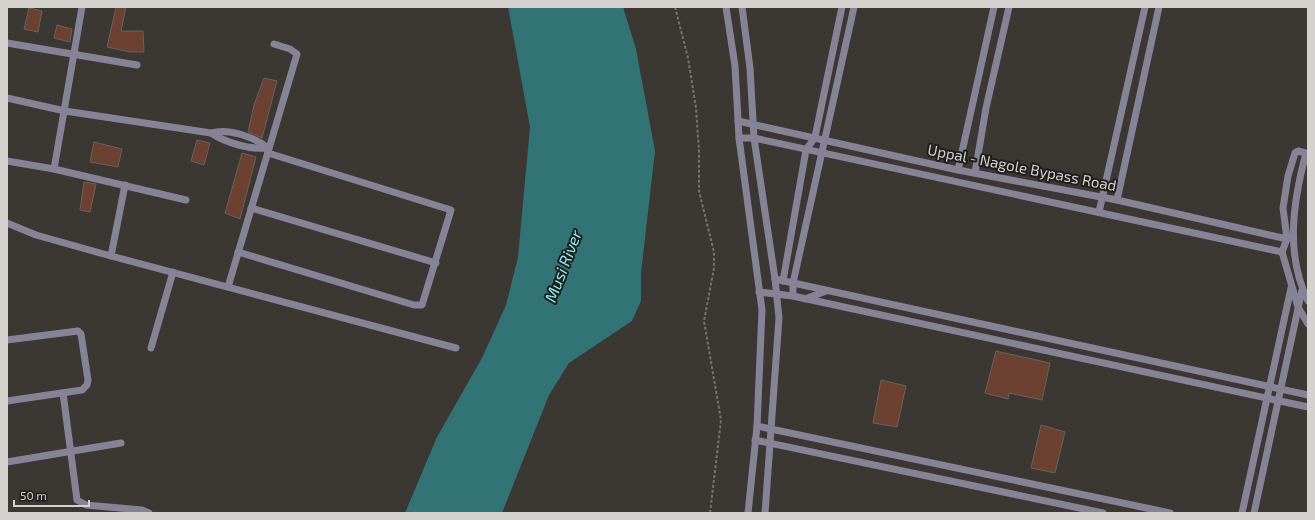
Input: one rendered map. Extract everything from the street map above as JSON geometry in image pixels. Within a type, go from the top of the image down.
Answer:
[{"type":"street","points":[[54,169],[82,7]]},
{"type":"street","points":[[726,7],[735,66],[739,138],[759,292],[762,340],[757,426],[748,513]]},
{"type":"street","points":[[742,7],[750,68],[754,138],[775,279],[779,318],[765,513]]},
{"type":"street","points":[[783,281],[806,150],[815,136],[842,7]]},
{"type":"street","points":[[793,296],[793,283],[820,153],[826,141],[854,7]]},
{"type":"street","points":[[958,170],[994,7]]},
{"type":"street","points":[[975,173],[986,108],[1009,7]]},
{"type":"street","points":[[1099,212],[1145,7]]},
{"type":"street","points":[[1117,200],[1159,7]]},
{"type":"street","points":[[7,43],[74,53],[137,65]]},
{"type":"street","points":[[228,287],[297,54],[290,49],[274,44]]},
{"type":"street","points":[[7,98],[65,111],[211,133],[218,138],[268,151],[451,210],[422,305],[414,305],[238,252]]},
{"type":"street","name":"Uppal - Nagole Bypass Road","points":[[738,121],[815,136],[826,141],[958,170],[1117,200],[1287,239]]},
{"type":"street","name":"Uppal - Nagole Bypass Road","points":[[739,138],[754,138],[1282,252]]},
{"type":"street","points":[[1308,301],[1302,290],[1296,272],[1293,243],[1296,191],[1306,153],[1298,151],[1295,153],[1288,176],[1283,208],[1287,239],[1282,252],[1298,307],[1308,324]]},
{"type":"street","points":[[7,161],[54,169],[186,200]]},
{"type":"street","points":[[111,256],[125,185]]},
{"type":"street","points":[[251,208],[436,263]]},
{"type":"street","points":[[7,223],[36,235],[111,256],[456,348]]},
{"type":"street","points":[[151,348],[173,272]]},
{"type":"street","points":[[775,279],[1270,385],[1308,395]]},
{"type":"street","points":[[1242,513],[1291,287]]},
{"type":"street","points":[[804,299],[826,290]]},
{"type":"street","points":[[1254,513],[1302,290]]},
{"type":"street","points":[[759,292],[777,296],[793,296],[1308,407]]},
{"type":"street","points":[[7,340],[75,330],[80,332],[87,385],[82,390],[7,401]]},
{"type":"street","points":[[63,393],[77,500],[86,505],[142,510],[149,513]]},
{"type":"street","points":[[757,426],[1170,513]]},
{"type":"street","points":[[755,440],[1103,513]]},
{"type":"street","points":[[7,462],[121,443]]},
{"type":"path","points":[[675,7],[688,58],[696,108],[699,150],[699,191],[714,252],[714,268],[704,321],[721,420],[710,513]]},
{"type":"water","name":"Musi River","points":[[508,7],[623,7],[636,49],[655,151],[641,273],[641,301],[632,321],[569,363],[549,395],[502,513],[405,513],[437,437],[482,358],[506,305],[518,257],[530,127]]},
{"type":"building","points":[[116,7],[126,7],[121,31],[143,31],[144,52],[130,52],[107,47]]},
{"type":"building","points":[[29,8],[42,11],[38,32],[24,29]]},
{"type":"building","points":[[57,25],[72,29],[70,42],[54,38]]},
{"type":"building","points":[[264,78],[277,81],[262,138],[248,132],[254,105]]},
{"type":"building","points":[[197,140],[210,143],[204,165],[191,161]]},
{"type":"building","points":[[94,142],[122,149],[118,167],[90,162]]},
{"type":"building","points":[[242,153],[256,157],[240,219],[225,213]]},
{"type":"building","points":[[84,182],[96,184],[90,212],[80,210]]},
{"type":"building","points":[[996,351],[1050,363],[1042,400],[1009,393],[1008,399],[985,393]]},
{"type":"building","points":[[881,380],[906,386],[897,427],[873,423]]},
{"type":"building","points":[[1041,425],[1065,432],[1055,473],[1031,468]]}]
